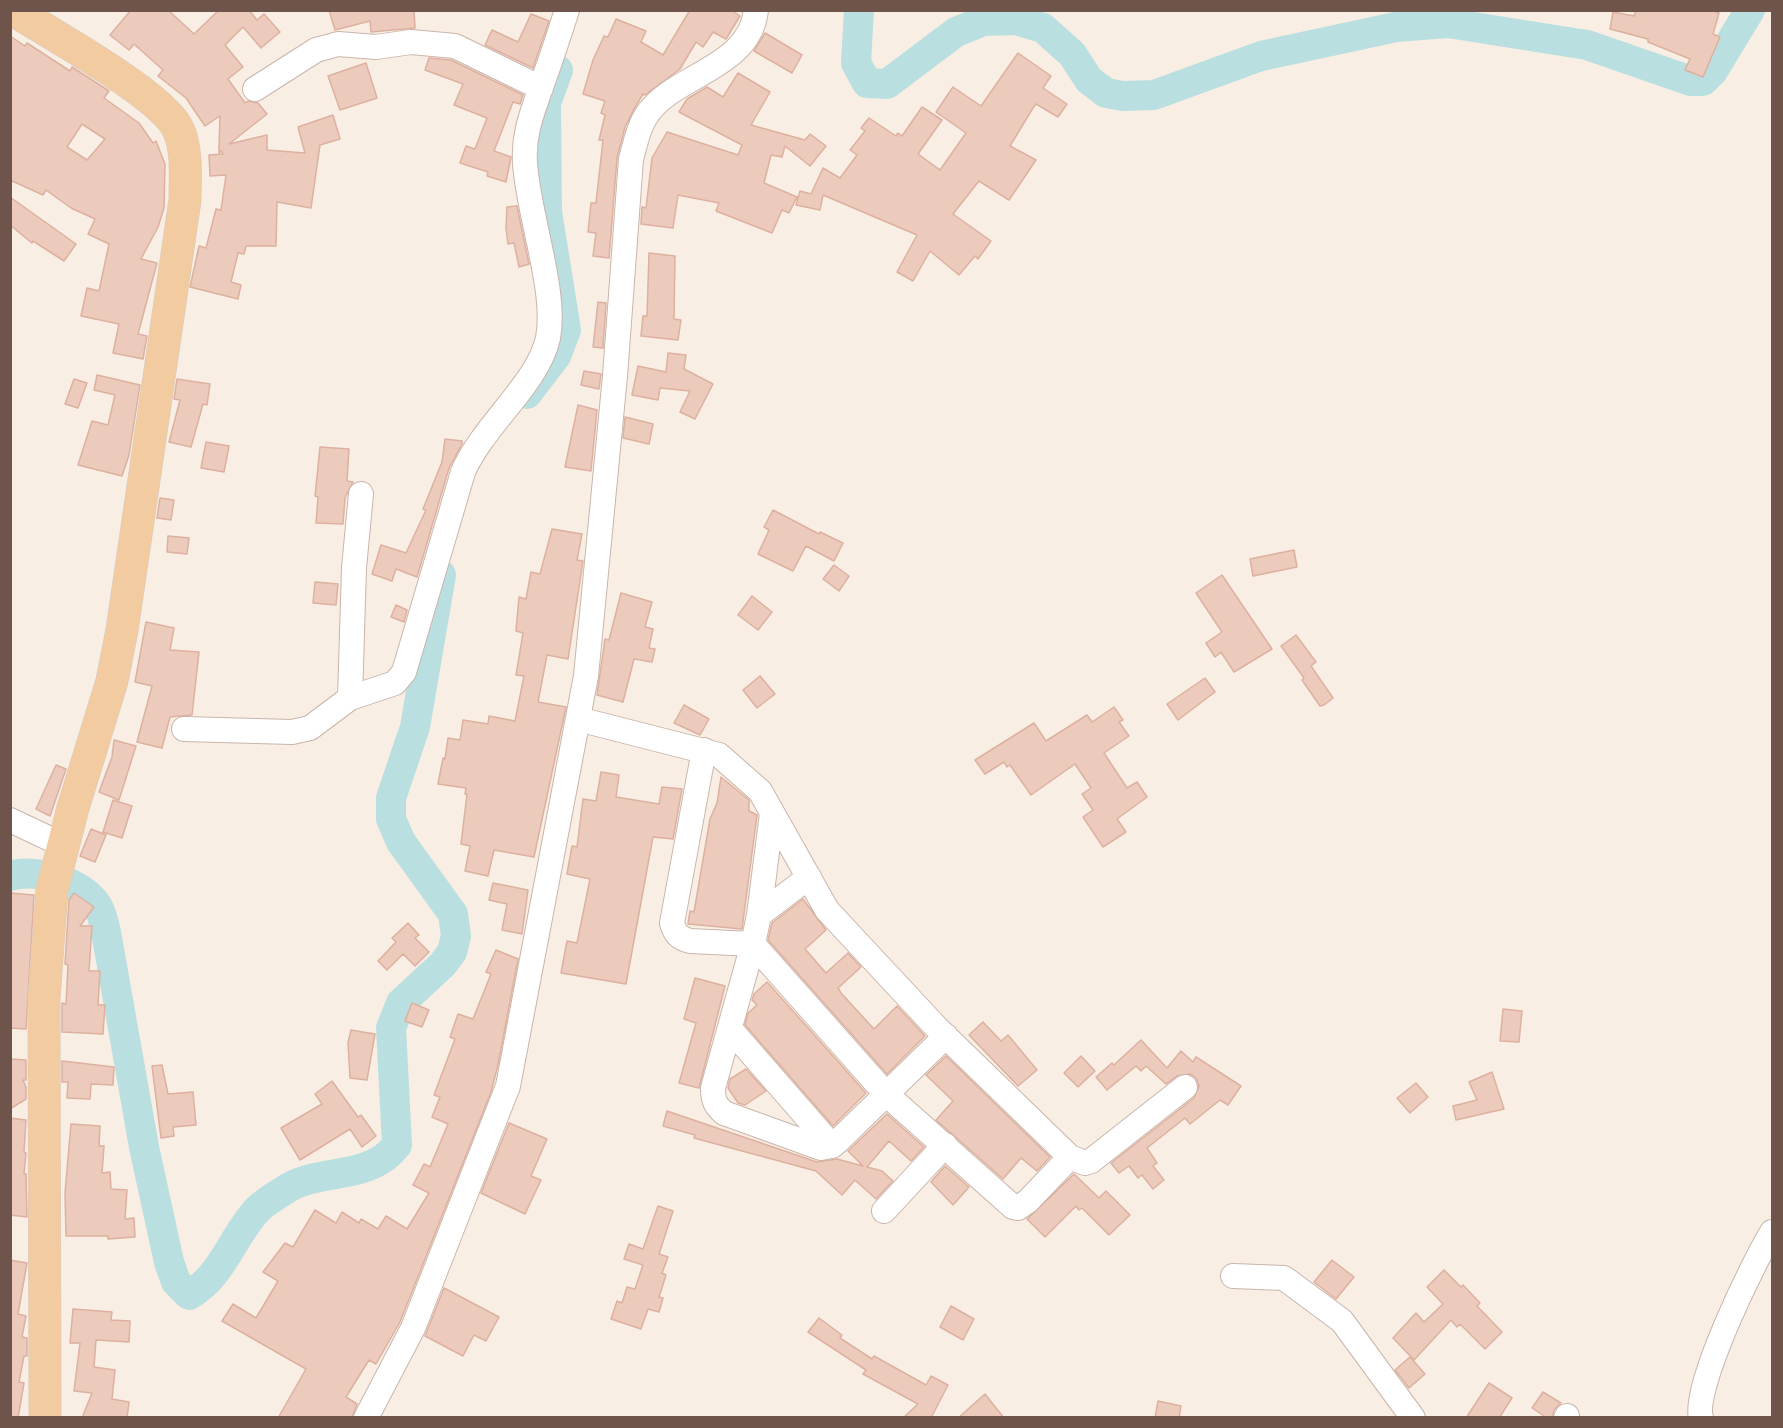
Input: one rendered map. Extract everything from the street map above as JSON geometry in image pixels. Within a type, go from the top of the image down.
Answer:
[{"type":"main road","points":[[13,10],[143,94],[165,111],[178,129],[185,163],[184,200],[122,630],[105,708],[57,867],[44,999],[45,1418]]},
{"type":"street","points":[[184,729],[292,732],[310,729],[350,698],[395,683],[404,672],[463,472],[472,450],[529,377],[544,350],[549,310],[525,164],[525,135],[567,10]]},
{"type":"street","points":[[366,1418],[413,1328],[508,1086],[586,676],[615,376],[631,159],[647,114],[661,100],[725,59],[742,43],[755,20],[756,10]]},
{"type":"street","points":[[255,89],[316,50],[338,44],[376,47],[411,42],[455,46],[541,88]]},
{"type":"street","points":[[350,698],[354,568],[361,494]]},
{"type":"street","points":[[578,719],[719,755],[760,791],[827,910],[946,1036],[1070,1157],[1085,1163],[1092,1161],[1185,1087]]},
{"type":"street","points":[[704,750],[672,923],[675,932],[681,938],[690,941],[753,944],[886,1094],[1008,1203],[1018,1208],[1028,1201],[1070,1157]]},
{"type":"street","points":[[772,813],[753,944],[731,1030],[713,1088],[713,1099],[717,1107],[724,1113],[821,1148],[832,1146],[946,1036]]},
{"type":"street","points":[[10,820],[57,867]]},
{"type":"street","points":[[759,915],[808,878]]},
{"type":"street","points":[[731,1030],[832,1146]]},
{"type":"street","points":[[884,1212],[945,1145]]},
{"type":"street","points":[[1701,1418],[1702,1395],[1720,1341],[1756,1259],[1773,1232]]},
{"type":"street","points":[[1233,1276],[1284,1278],[1342,1321],[1413,1418]]},
{"type":"building","points":[[131,10],[168,10],[194,34],[219,10],[249,10],[257,20],[264,14],[280,32],[261,48],[243,27],[225,45],[243,67],[228,79],[245,103],[248,101],[258,103],[267,114],[229,144],[267,135],[267,150],[305,153],[298,127],[333,115],[340,139],[320,145],[311,208],[277,202],[276,246],[246,246],[244,254],[238,253],[231,282],[241,285],[238,299],[190,287],[199,246],[206,248],[216,209],[221,210],[226,175],[210,176],[209,155],[223,154],[221,151],[219,153],[220,116],[205,126],[186,98],[158,76],[163,70],[134,44],[129,50],[110,35]]},
{"type":"building","points":[[329,10],[414,10],[415,28],[371,32],[370,21],[335,30]]},
{"type":"building","points":[[690,10],[731,10],[740,16],[726,39],[713,32],[703,47],[696,42],[680,69],[645,95],[643,94],[625,127],[617,158],[609,258],[593,256],[596,233],[588,232],[591,203],[596,203],[603,140],[599,140],[605,115],[601,113],[605,101],[583,94],[593,60],[604,36],[608,37],[616,19],[646,31],[641,42],[663,55]]},
{"type":"building","points":[[1636,10],[1710,10],[1719,13],[1713,34],[1720,37],[1703,77],[1685,70],[1690,59],[1648,42],[1648,39],[1610,29],[1613,12],[1634,16]]},
{"type":"building","points":[[531,14],[549,21],[533,68],[485,45],[492,30],[518,42]]},
{"type":"building","points":[[765,33],[802,55],[792,73],[754,51]]},
{"type":"building","points":[[10,36],[25,46],[27,43],[70,71],[72,67],[109,91],[104,98],[139,123],[153,143],[156,141],[165,164],[164,208],[158,227],[141,259],[157,263],[138,334],[147,336],[143,359],[113,353],[119,324],[81,316],[87,288],[99,291],[109,244],[88,234],[95,219],[71,208],[46,190],[43,195],[10,180]],"holes":[[[82,124],[105,139],[87,160],[67,147]]]},
{"type":"building","points":[[1018,53],[1051,76],[1043,88],[1067,104],[1058,117],[1036,104],[1010,146],[1036,160],[1009,200],[979,181],[953,214],[991,241],[978,259],[975,256],[959,275],[930,251],[913,281],[897,272],[917,235],[823,195],[820,210],[796,205],[800,191],[811,194],[823,168],[840,178],[857,155],[850,150],[865,131],[861,128],[869,118],[896,136],[898,133],[902,136],[922,107],[942,120],[918,154],[940,170],[966,133],[936,112],[953,87],[981,106]]},
{"type":"building","points":[[429,58],[451,60],[523,95],[520,104],[513,102],[494,151],[511,157],[506,182],[487,176],[488,172],[460,163],[466,146],[475,149],[487,118],[454,105],[463,84],[425,70]]},
{"type":"building","points":[[366,63],[377,98],[340,110],[328,76]]},
{"type":"building","points":[[738,73],[770,92],[751,125],[805,140],[810,134],[826,146],[810,166],[785,146],[782,157],[771,155],[764,183],[797,197],[789,213],[782,210],[772,233],[716,211],[719,203],[678,195],[673,228],[641,224],[642,207],[646,208],[652,158],[667,132],[738,155],[742,145],[679,112],[687,99],[707,87],[723,97]]},
{"type":"building","points":[[10,197],[76,244],[64,261],[33,241],[32,243],[10,225]]},
{"type":"building","points":[[517,206],[529,264],[519,267],[514,243],[508,244],[506,228],[507,207]]},
{"type":"building","points":[[649,253],[675,256],[674,319],[681,320],[678,340],[641,336],[643,316],[647,316]]},
{"type":"building","points":[[598,302],[606,303],[603,348],[593,347]]},
{"type":"building","points":[[668,353],[686,355],[684,369],[713,384],[695,419],[680,412],[690,391],[660,388],[658,400],[632,395],[638,366],[666,372]]},
{"type":"building","points":[[584,371],[601,374],[599,389],[581,385]]},
{"type":"building","points":[[97,375],[140,385],[129,455],[122,476],[78,465],[92,421],[108,425],[115,395],[94,390]]},
{"type":"building","points":[[74,379],[87,383],[78,408],[65,404]]},
{"type":"building","points":[[177,379],[210,384],[207,405],[203,404],[191,447],[169,442],[180,400],[174,399]]},
{"type":"building","points":[[578,405],[597,410],[591,471],[565,467]]},
{"type":"building","points":[[625,417],[653,424],[649,444],[623,438]]},
{"type":"building","points":[[445,439],[462,441],[462,444],[449,468],[417,577],[396,569],[392,581],[372,574],[381,545],[406,553],[426,510],[423,509],[442,462]]},
{"type":"building","points":[[206,442],[229,446],[224,472],[201,468]]},
{"type":"building","points":[[320,447],[349,449],[347,481],[353,482],[345,498],[343,524],[316,523],[318,497],[315,496]]},
{"type":"building","points":[[160,498],[174,500],[171,520],[157,518]]},
{"type":"building","points":[[773,510],[819,534],[820,532],[843,543],[834,561],[806,546],[793,571],[758,554],[769,530],[764,527]]},
{"type":"building","points":[[552,529],[582,534],[577,560],[583,561],[568,659],[547,655],[538,702],[566,707],[534,857],[494,850],[488,876],[465,871],[470,846],[461,844],[466,788],[438,784],[448,738],[460,740],[463,720],[488,724],[489,716],[515,721],[524,676],[516,675],[523,633],[516,631],[519,597],[526,599],[531,572],[540,574]]},
{"type":"building","points":[[168,536],[189,538],[187,554],[167,552]]},
{"type":"building","points":[[1294,550],[1297,567],[1253,576],[1250,559]]},
{"type":"building","points":[[834,565],[849,576],[839,591],[823,579]]},
{"type":"building","points":[[1222,575],[1272,649],[1234,672],[1221,652],[1215,657],[1206,643],[1222,632],[1196,593]]},
{"type":"building","points":[[315,582],[338,584],[336,605],[313,603]]},
{"type":"building","points":[[621,593],[652,602],[645,627],[653,629],[649,648],[655,649],[652,662],[634,659],[623,702],[597,695],[605,639],[609,640]]},
{"type":"building","points":[[752,596],[772,612],[758,630],[738,615]]},
{"type":"building","points":[[396,605],[407,610],[404,622],[391,617]]},
{"type":"building","points":[[146,622],[174,628],[170,650],[199,652],[192,715],[170,717],[162,748],[137,742],[152,686],[135,682]]},
{"type":"building","points":[[1296,635],[1316,662],[1311,666],[1333,698],[1324,705],[1320,706],[1302,680],[1304,678],[1281,646]]},
{"type":"building","points":[[760,676],[775,694],[757,708],[743,690]]},
{"type":"building","points":[[1205,678],[1215,692],[1178,720],[1167,704]]},
{"type":"building","points":[[684,705],[709,719],[700,735],[674,723]]},
{"type":"building","points":[[1114,707],[1123,720],[1119,722],[1129,736],[1104,753],[1127,788],[1137,782],[1147,797],[1117,819],[1126,832],[1103,847],[1083,817],[1093,810],[1082,794],[1091,788],[1075,764],[1031,795],[1010,765],[1007,767],[1004,762],[985,774],[975,760],[1034,723],[1046,741],[1087,715],[1092,722]]},
{"type":"building","points":[[114,740],[136,746],[119,800],[99,792],[112,757]]},
{"type":"building","points":[[56,765],[66,769],[50,816],[36,809]]},
{"type":"building","points":[[601,772],[619,775],[616,797],[659,804],[662,787],[682,789],[673,839],[653,837],[626,984],[561,973],[567,941],[577,943],[590,879],[567,874],[572,846],[577,847],[583,799],[596,801]]},
{"type":"building","points":[[721,777],[749,800],[749,811],[757,815],[742,929],[688,924],[690,911],[694,912],[710,819],[717,803]]},
{"type":"building","points":[[113,800],[132,806],[122,838],[103,832]]},
{"type":"building","points":[[91,829],[106,835],[95,862],[80,856]]},
{"type":"building","points":[[493,883],[528,890],[522,934],[502,930],[507,904],[489,900]]},
{"type":"building","points":[[10,893],[34,895],[26,1029],[10,1028]]},
{"type":"building","points":[[74,893],[94,907],[80,926],[92,926],[89,971],[100,971],[98,1005],[105,1005],[103,1034],[62,1032],[62,1003],[66,1004],[68,965],[65,964],[69,900]]},
{"type":"building","points":[[803,899],[826,930],[805,949],[826,973],[848,953],[861,967],[838,988],[841,993],[874,1029],[897,1006],[925,1036],[887,1074],[768,940],[772,923]]},
{"type":"building","points":[[408,923],[419,935],[415,938],[429,952],[415,966],[403,954],[387,970],[378,961],[396,942],[392,938]]},
{"type":"building","points":[[496,950],[518,959],[498,1065],[491,1092],[400,1322],[376,1364],[369,1360],[346,1397],[357,1404],[352,1418],[278,1418],[306,1369],[222,1321],[233,1304],[256,1318],[278,1281],[263,1272],[285,1243],[293,1247],[315,1210],[336,1223],[342,1212],[359,1223],[361,1219],[378,1229],[386,1216],[407,1229],[429,1193],[413,1185],[424,1164],[430,1167],[448,1124],[432,1117],[440,1097],[434,1095],[455,1039],[450,1037],[458,1014],[473,1019],[491,974],[486,972]]},
{"type":"building","points":[[695,978],[725,986],[699,1088],[679,1083],[696,1023],[684,1019]]},
{"type":"building","points":[[767,982],[866,1093],[833,1126],[745,1025],[748,1013],[757,1005],[752,1000],[754,994]]},
{"type":"building","points":[[412,1003],[429,1010],[422,1027],[405,1021]]},
{"type":"building","points":[[1503,1009],[1522,1011],[1519,1042],[1500,1041]]},
{"type":"building","points":[[983,1022],[1001,1041],[1008,1035],[1037,1070],[1018,1086],[969,1035]]},
{"type":"building","points":[[351,1030],[375,1034],[367,1080],[350,1078],[348,1043]]},
{"type":"building","points":[[1141,1040],[1167,1068],[1181,1051],[1193,1062],[1196,1057],[1241,1086],[1228,1105],[1220,1100],[1190,1124],[1185,1118],[1147,1148],[1157,1163],[1153,1166],[1164,1180],[1153,1189],[1142,1175],[1138,1178],[1129,1166],[1119,1173],[1111,1163],[1194,1098],[1199,1086],[1196,1078],[1190,1074],[1177,1076],[1166,1084],[1146,1066],[1141,1071],[1136,1066],[1107,1090],[1096,1077],[1112,1063],[1114,1065]]},
{"type":"building","points":[[946,1056],[1050,1157],[1037,1171],[1021,1158],[1003,1179],[936,1120],[953,1101],[926,1075]]},
{"type":"building","points":[[1081,1056],[1095,1071],[1078,1087],[1064,1073]]},
{"type":"building","points":[[10,1059],[26,1060],[26,1080],[23,1080],[26,1087],[26,1099],[10,1109]]},
{"type":"building","points":[[62,1061],[114,1067],[113,1085],[91,1084],[90,1099],[67,1098],[68,1082],[62,1082]]},
{"type":"building","points":[[162,1065],[168,1094],[193,1092],[196,1125],[173,1127],[174,1136],[161,1138],[152,1066]]},
{"type":"building","points":[[746,1069],[766,1091],[745,1105],[738,1103],[728,1088],[730,1079]]},
{"type":"building","points":[[1492,1072],[1504,1109],[1456,1120],[1453,1106],[1477,1100],[1469,1082]]},
{"type":"building","points":[[332,1081],[358,1117],[361,1115],[376,1136],[362,1147],[350,1129],[300,1160],[281,1128],[322,1104],[315,1094]]},
{"type":"building","points":[[1416,1083],[1428,1097],[1410,1113],[1397,1098]]},
{"type":"building","points":[[667,1111],[817,1162],[837,1159],[863,1166],[848,1151],[887,1114],[924,1147],[911,1161],[889,1141],[867,1167],[882,1171],[893,1181],[876,1199],[855,1180],[842,1195],[816,1171],[694,1138],[695,1135],[663,1126]]},
{"type":"building","points":[[10,1118],[26,1120],[24,1174],[26,1174],[27,1217],[10,1215]]},
{"type":"building","points":[[509,1123],[547,1139],[531,1176],[541,1180],[525,1214],[481,1193]]},
{"type":"building","points":[[71,1124],[100,1126],[99,1146],[104,1146],[102,1173],[110,1172],[111,1189],[127,1190],[125,1219],[134,1218],[135,1237],[108,1239],[108,1236],[66,1236],[65,1193]]},
{"type":"building","points":[[945,1166],[969,1187],[953,1205],[931,1182]]},
{"type":"building","points":[[1074,1174],[1099,1198],[1106,1191],[1130,1215],[1109,1235],[1082,1208],[1079,1210],[1076,1206],[1045,1237],[1027,1219]]},
{"type":"building","points":[[658,1206],[673,1211],[659,1254],[668,1257],[662,1273],[666,1275],[659,1297],[663,1298],[659,1312],[648,1309],[641,1329],[611,1319],[617,1301],[622,1303],[627,1287],[635,1289],[643,1265],[624,1259],[629,1244],[643,1249]]},
{"type":"building","points":[[10,1260],[27,1263],[18,1314],[26,1316],[22,1337],[27,1338],[27,1356],[24,1356],[19,1382],[24,1383],[18,1418],[10,1418]]},
{"type":"building","points":[[1332,1260],[1354,1277],[1336,1299],[1314,1282]]},
{"type":"building","points":[[1444,1270],[1480,1303],[1477,1306],[1502,1332],[1485,1349],[1460,1324],[1457,1327],[1451,1320],[1414,1360],[1393,1338],[1416,1313],[1424,1322],[1443,1304],[1427,1287]]},
{"type":"building","points":[[444,1288],[499,1317],[486,1341],[474,1335],[463,1356],[425,1336]]},
{"type":"building","points":[[951,1306],[974,1319],[963,1340],[940,1327]]},
{"type":"building","points":[[73,1309],[112,1312],[111,1320],[130,1321],[129,1342],[96,1340],[94,1367],[115,1370],[112,1399],[129,1402],[127,1418],[82,1418],[92,1393],[74,1391],[80,1343],[70,1343]]},
{"type":"building","points":[[819,1318],[842,1335],[840,1338],[872,1359],[874,1356],[926,1385],[931,1376],[948,1385],[931,1418],[903,1418],[918,1404],[863,1374],[866,1370],[808,1332]]},
{"type":"building","points":[[1410,1357],[1425,1374],[1409,1388],[1395,1370]]},
{"type":"building","points":[[1489,1383],[1512,1398],[1499,1418],[1466,1418]]},
{"type":"building","points":[[1543,1392],[1561,1403],[1554,1410],[1552,1418],[1547,1418],[1532,1408]]},
{"type":"building","points":[[985,1394],[1004,1418],[958,1418]]},
{"type":"building","points":[[1158,1401],[1181,1406],[1179,1418],[1155,1418]]},
{"type":"waterway","points":[[859,10],[856,63],[867,83],[887,84],[956,32],[983,21],[1016,20],[1043,28],[1072,54],[1089,80],[1106,93],[1123,96],[1154,95],[1261,56],[1396,27],[1448,23],[1587,45],[1691,81],[1703,81],[1713,71],[1750,10]]},
{"type":"waterway","points":[[527,394],[556,356],[566,330],[547,212],[546,103],[558,70]]},
{"type":"waterway","points":[[10,876],[32,874],[57,879],[90,897],[100,911],[106,932],[144,1147],[169,1262],[176,1282],[189,1295],[210,1278],[249,1219],[265,1203],[301,1182],[373,1164],[397,1145],[391,1028],[401,1003],[443,964],[452,952],[456,936],[453,914],[401,842],[391,819],[391,798],[415,727],[441,575]]}]
